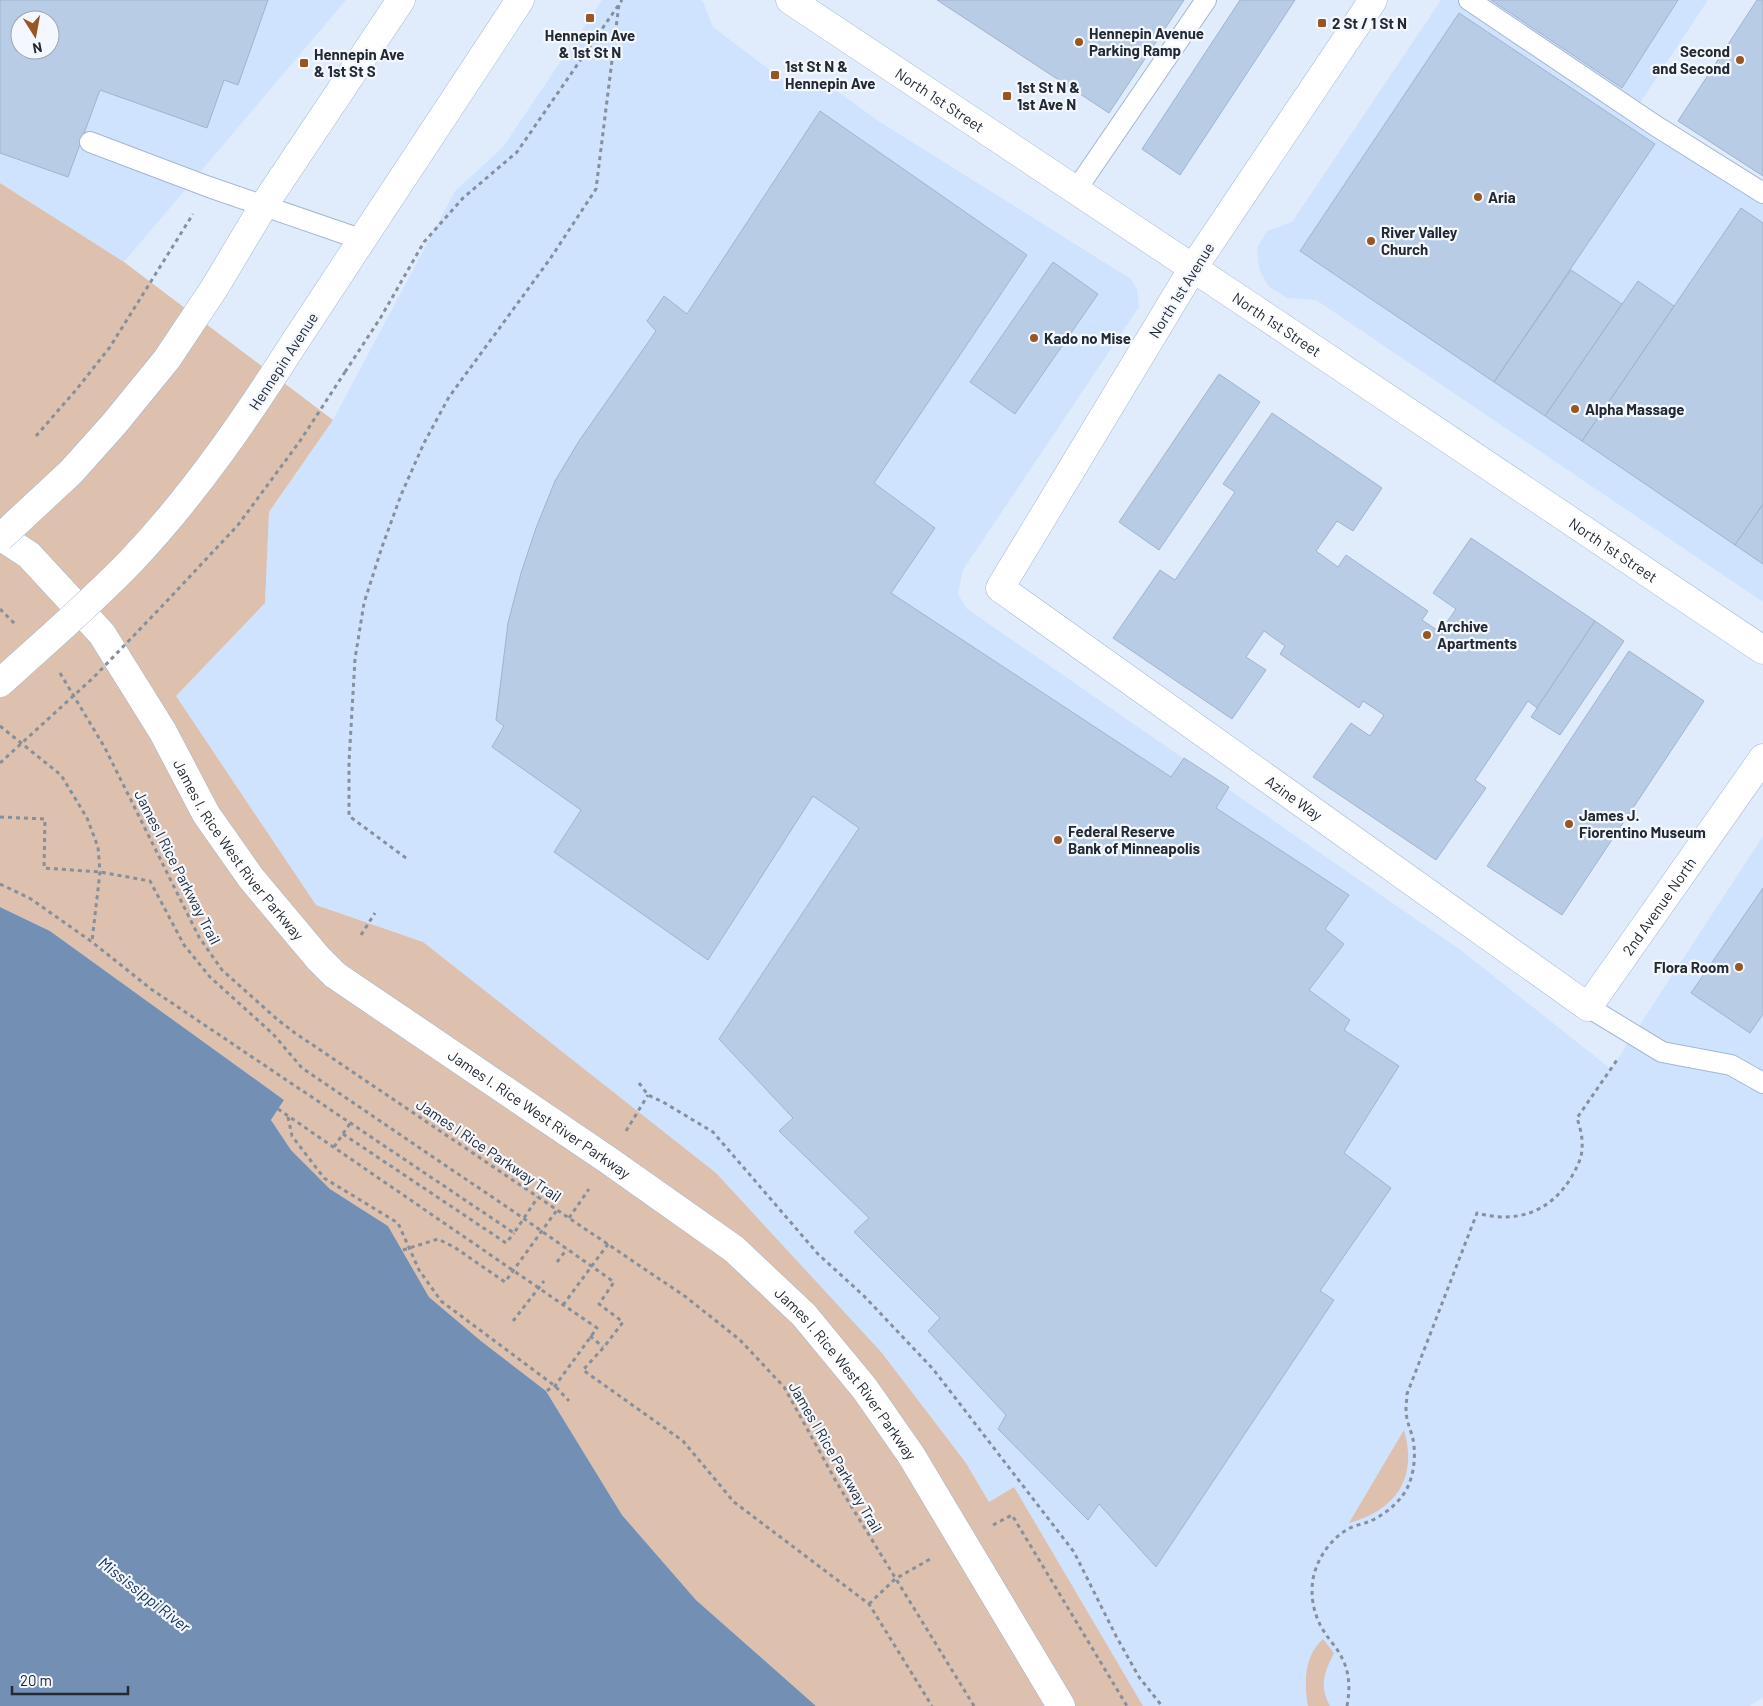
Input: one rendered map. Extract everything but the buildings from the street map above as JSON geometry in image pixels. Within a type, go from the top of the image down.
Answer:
[{"type":"street","points":[[0,537],[71,472],[168,359],[215,287],[264,205],[401,0]]},
{"type":"street","name":"Hennepin Avenue","points":[[0,683],[133,559],[198,485],[254,406],[520,0]]},
{"type":"street","name":"North 1st Street","points":[[790,0],[1194,268],[1763,650]]},
{"type":"street","name":"North 1st Avenue","points":[[1000,588],[1194,268],[1373,0]]},
{"type":"street","name":"James I. Rice West River Parkway","points":[[0,537],[28,555],[102,634],[163,732],[206,814],[251,878],[318,958],[335,975],[608,1160],[734,1249],[804,1315],[865,1389],[911,1455],[964,1540],[1061,1706]]},
{"type":"street","name":"Azine Way","points":[[1000,588],[1588,1006]]},
{"type":"street","name":"2nd Avenue North","points":[[1588,1006],[1763,758]]},
{"type":"lane","points":[[1076,190],[1206,0]]},
{"type":"lane","points":[[1469,0],[1656,126],[1763,193]]},
{"type":"lane","points":[[90,142],[209,187],[363,240]]},
{"type":"lane","points":[[1588,1006],[1662,1052],[1730,1065],[1763,1083]]},
{"type":"path","points":[[0,763],[94,676],[238,525],[300,441],[381,317],[424,242],[463,198],[517,152],[622,0]]},
{"type":"path","points":[[406,858],[349,816],[351,718],[356,659],[364,603],[401,495],[424,443],[449,398],[550,259],[596,189],[619,4]]},
{"type":"path","points":[[36,436],[110,347],[209,187]]},
{"type":"path","points":[[0,609],[20,628]]},
{"type":"path","name":"James I Rice Parkway Trail","points":[[57,669],[105,748],[199,937],[222,970],[278,1020],[686,1297],[740,1340],[784,1387],[837,1483],[974,1706]]},
{"type":"path","points":[[0,726],[61,775],[87,818],[98,847],[100,872],[92,942]]},
{"type":"path","points":[[0,817],[45,819],[44,868],[100,872],[150,882],[184,946],[210,977],[273,1034],[302,1068],[614,1282],[599,1304],[623,1322],[583,1370],[683,1441],[734,1502],[869,1604],[932,1706]]},
{"type":"path","points":[[0,884],[31,899],[92,942],[151,989],[514,1232]]},
{"type":"path","points":[[361,936],[375,913]]},
{"type":"path","points":[[1347,1706],[1350,1692],[1348,1672],[1343,1658],[1316,1618],[1312,1600],[1316,1565],[1324,1551],[1334,1541],[1350,1528],[1370,1522],[1386,1512],[1401,1498],[1409,1485],[1415,1454],[1406,1410],[1407,1394],[1477,1213],[1496,1217],[1524,1216],[1548,1204],[1559,1194],[1578,1167],[1582,1137],[1577,1118],[1612,1067]]},
{"type":"path","points":[[639,1083],[648,1095],[713,1132],[818,1254],[864,1296],[934,1370],[1074,1552],[1139,1677],[1162,1706]]},
{"type":"path","points":[[624,1135],[648,1095]]},
{"type":"path","points":[[278,1109],[597,1328],[555,1386],[546,1391]]},
{"type":"path","points":[[288,1116],[292,1136],[324,1178],[398,1223],[420,1270],[441,1301],[555,1386],[569,1401]]},
{"type":"path","points":[[334,1147],[351,1122]]},
{"type":"path","points":[[343,1134],[506,1243],[538,1197]]},
{"type":"path","points":[[569,1218],[590,1188]]},
{"type":"path","points":[[402,1250],[438,1239],[454,1247],[505,1282],[557,1210]]},
{"type":"path","points":[[563,1306],[608,1244]]},
{"type":"path","points":[[557,1262],[567,1249]]},
{"type":"path","points":[[513,1321],[544,1281]]},
{"type":"path","points":[[590,1336],[604,1347]]},
{"type":"path","points":[[869,1604],[896,1579]]},
{"type":"shaded area","points":[[0,0],[346,0],[124,262],[0,183]]},
{"type":"shaded area","points":[[602,0],[701,0],[713,27],[798,91],[830,86],[880,122],[1131,279],[1137,289],[1139,307],[963,570],[958,594],[966,608],[1462,951],[1611,1069],[1763,836],[1763,1698],[1749,1706],[1143,1706],[1014,1488],[989,1502],[966,1463],[882,1353],[423,942],[316,905],[176,696],[265,603],[269,512],[333,420],[455,191],[503,147]]},
{"type":"shaded area","points":[[1441,0],[1708,0],[1638,106],[1763,191],[1763,602],[1316,300],[1287,298],[1268,286],[1259,269],[1257,248],[1267,231],[1292,222]]},
{"type":"shaded area","points":[[0,183],[124,262],[333,420],[269,512],[265,603],[176,696],[316,905],[423,942],[716,1173],[882,1353],[966,1463],[989,1502],[1014,1487],[1143,1706],[816,1706],[696,1600],[622,1515],[546,1391],[481,1341],[429,1297],[388,1226],[330,1189],[291,1150],[271,1120],[284,1100],[50,931],[0,907]]},
{"type":"shaded area","points":[[1404,1430],[1408,1447],[1408,1463],[1405,1477],[1399,1490],[1391,1501],[1379,1510],[1349,1523]]},
{"type":"shaded area","points":[[1323,1639],[1334,1653],[1324,1680],[1325,1692],[1330,1706],[1308,1706],[1306,1679],[1309,1661],[1312,1653]]},
{"type":"water","name":"Mississippi River","points":[[0,907],[50,931],[284,1100],[271,1120],[291,1150],[330,1189],[388,1226],[429,1297],[481,1341],[546,1391],[622,1515],[696,1600],[816,1706],[0,1706]]},
{"type":"place","name":"Hennepin Ave & 1st St N","points":[[590,18]]},
{"type":"place","name":"2 St / 1 St N","points":[[1322,23]]},
{"type":"place","name":"Hennepin Avenue Parking Ramp","points":[[1079,42]]},
{"type":"place","name":"Second and Second","points":[[1740,60]]},
{"type":"place","name":"Hennepin Ave & 1st St S","points":[[304,63]]},
{"type":"place","name":"1st St N & Hennepin Ave","points":[[775,75]]},
{"type":"place","name":"1st St N & 1st Ave N","points":[[1007,96]]},
{"type":"place","name":"Aria","points":[[1478,197]]},
{"type":"place","name":"River Valley Church","points":[[1371,241]]},
{"type":"place","name":"Kado no Mise","points":[[1034,338]]},
{"type":"place","name":"Alpha Massage","points":[[1575,409]]},
{"type":"place","name":"Archive Apartments","points":[[1427,635]]},
{"type":"place","name":"James J. Fiorentino Museum","points":[[1569,824]]},
{"type":"place","name":"Federal Reserve Bank of Minneapolis","points":[[1058,840]]},
{"type":"place","name":"Flora Room","points":[[1739,967]]}]
